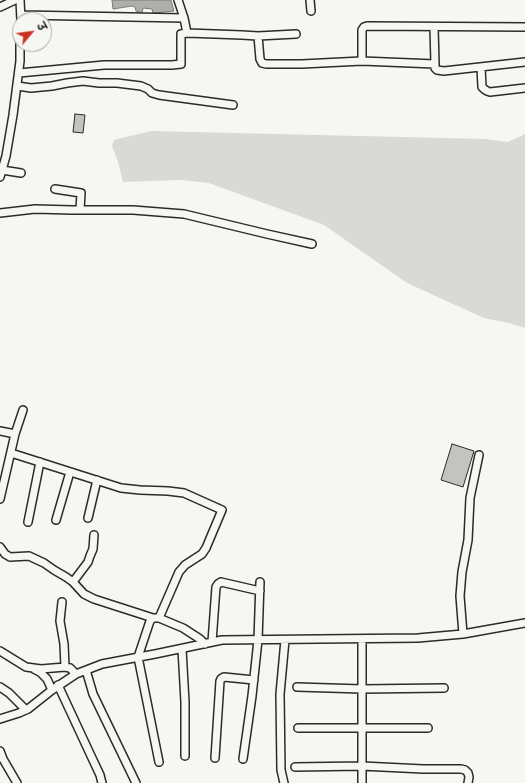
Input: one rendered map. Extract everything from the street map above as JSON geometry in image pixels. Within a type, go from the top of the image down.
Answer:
[{"type":"street","points":[[0,8],[15,0]]},
{"type":"street","points":[[20,0],[21,12]]},
{"type":"street","points":[[178,0],[187,33]]},
{"type":"street","points":[[310,0],[311,11]]},
{"type":"street","points":[[52,17],[184,18]]},
{"type":"street","points":[[362,61],[362,30],[367,26],[525,27]]},
{"type":"street","points":[[434,27],[435,68],[437,70],[440,71],[525,62]]},
{"type":"street","points":[[19,73],[104,65],[172,66],[181,64],[180,36],[181,34],[187,33],[258,36],[296,34]]},
{"type":"street","points":[[258,36],[260,59],[262,63],[266,64],[362,61],[435,64]]},
{"type":"street","points":[[0,177],[6,156],[19,73],[20,52]]},
{"type":"street","points":[[481,67],[482,87],[487,91],[490,92],[525,88]]},
{"type":"street","points":[[17,86],[31,88],[83,81],[117,83],[141,86],[159,95],[232,105]]},
{"type":"street","points":[[2,170],[21,173]]},
{"type":"street","points":[[55,189],[80,193],[80,210]]},
{"type":"street","points":[[0,213],[35,208],[133,210],[184,214],[312,244]]},
{"type":"street","points":[[0,499],[15,434],[23,410]]},
{"type":"street","points":[[0,431],[15,434]]},
{"type":"street","points":[[11,453],[121,488],[184,493],[222,510],[206,548],[202,554],[185,565],[179,572],[156,618],[150,621],[138,657],[160,762]]},
{"type":"street","points":[[462,634],[460,596],[462,572],[468,540],[470,498],[479,455]]},
{"type":"street","points":[[28,522],[40,462]]},
{"type":"street","points":[[56,520],[70,472]]},
{"type":"street","points":[[88,518],[97,480]]},
{"type":"street","points":[[73,582],[88,562],[93,549],[94,535]]},
{"type":"street","points":[[0,547],[3,555],[10,557],[29,556],[44,563],[73,582],[84,594],[94,599],[183,628],[209,643]]},
{"type":"street","points":[[209,643],[216,587],[218,584],[221,582],[260,591]]},
{"type":"street","points":[[243,759],[258,640],[260,582]]},
{"type":"street","points":[[62,602],[60,621],[64,644],[65,667]]},
{"type":"street","points":[[0,719],[26,710],[76,674],[102,664],[222,640],[418,638],[462,634],[525,623]]},
{"type":"street","points":[[362,639],[362,783]]},
{"type":"street","points":[[284,783],[281,770],[280,694],[285,640]]},
{"type":"street","points":[[182,649],[185,702],[185,756]]},
{"type":"street","points":[[0,651],[26,667],[41,669],[65,667],[70,668],[76,674]]},
{"type":"street","points":[[32,668],[40,672],[55,688],[95,762],[102,783]]},
{"type":"street","points":[[86,670],[94,694],[136,783]]},
{"type":"street","points":[[215,758],[221,679],[254,680]]},
{"type":"street","points":[[0,686],[26,710]]},
{"type":"street","points":[[297,687],[362,689],[444,688]]},
{"type":"street","points":[[298,728],[428,728]]},
{"type":"street","points":[[0,751],[17,783]]},
{"type":"street","points":[[295,767],[362,766],[461,769],[468,773],[468,783]]},
{"type":"shaded area","points":[[112,0],[171,0],[174,11],[153,13],[152,9],[143,8],[142,13],[136,11],[135,7],[132,6],[113,9]]},
{"type":"shaded area","points":[[151,131],[485,139],[508,142],[525,134],[525,328],[484,318],[407,283],[324,225],[209,183],[180,180],[123,182],[112,146],[114,140]]},
{"type":"building","points":[[75,114],[85,115],[83,133],[73,132]]},
{"type":"building","points":[[452,444],[474,451],[463,487],[441,480]]}]
